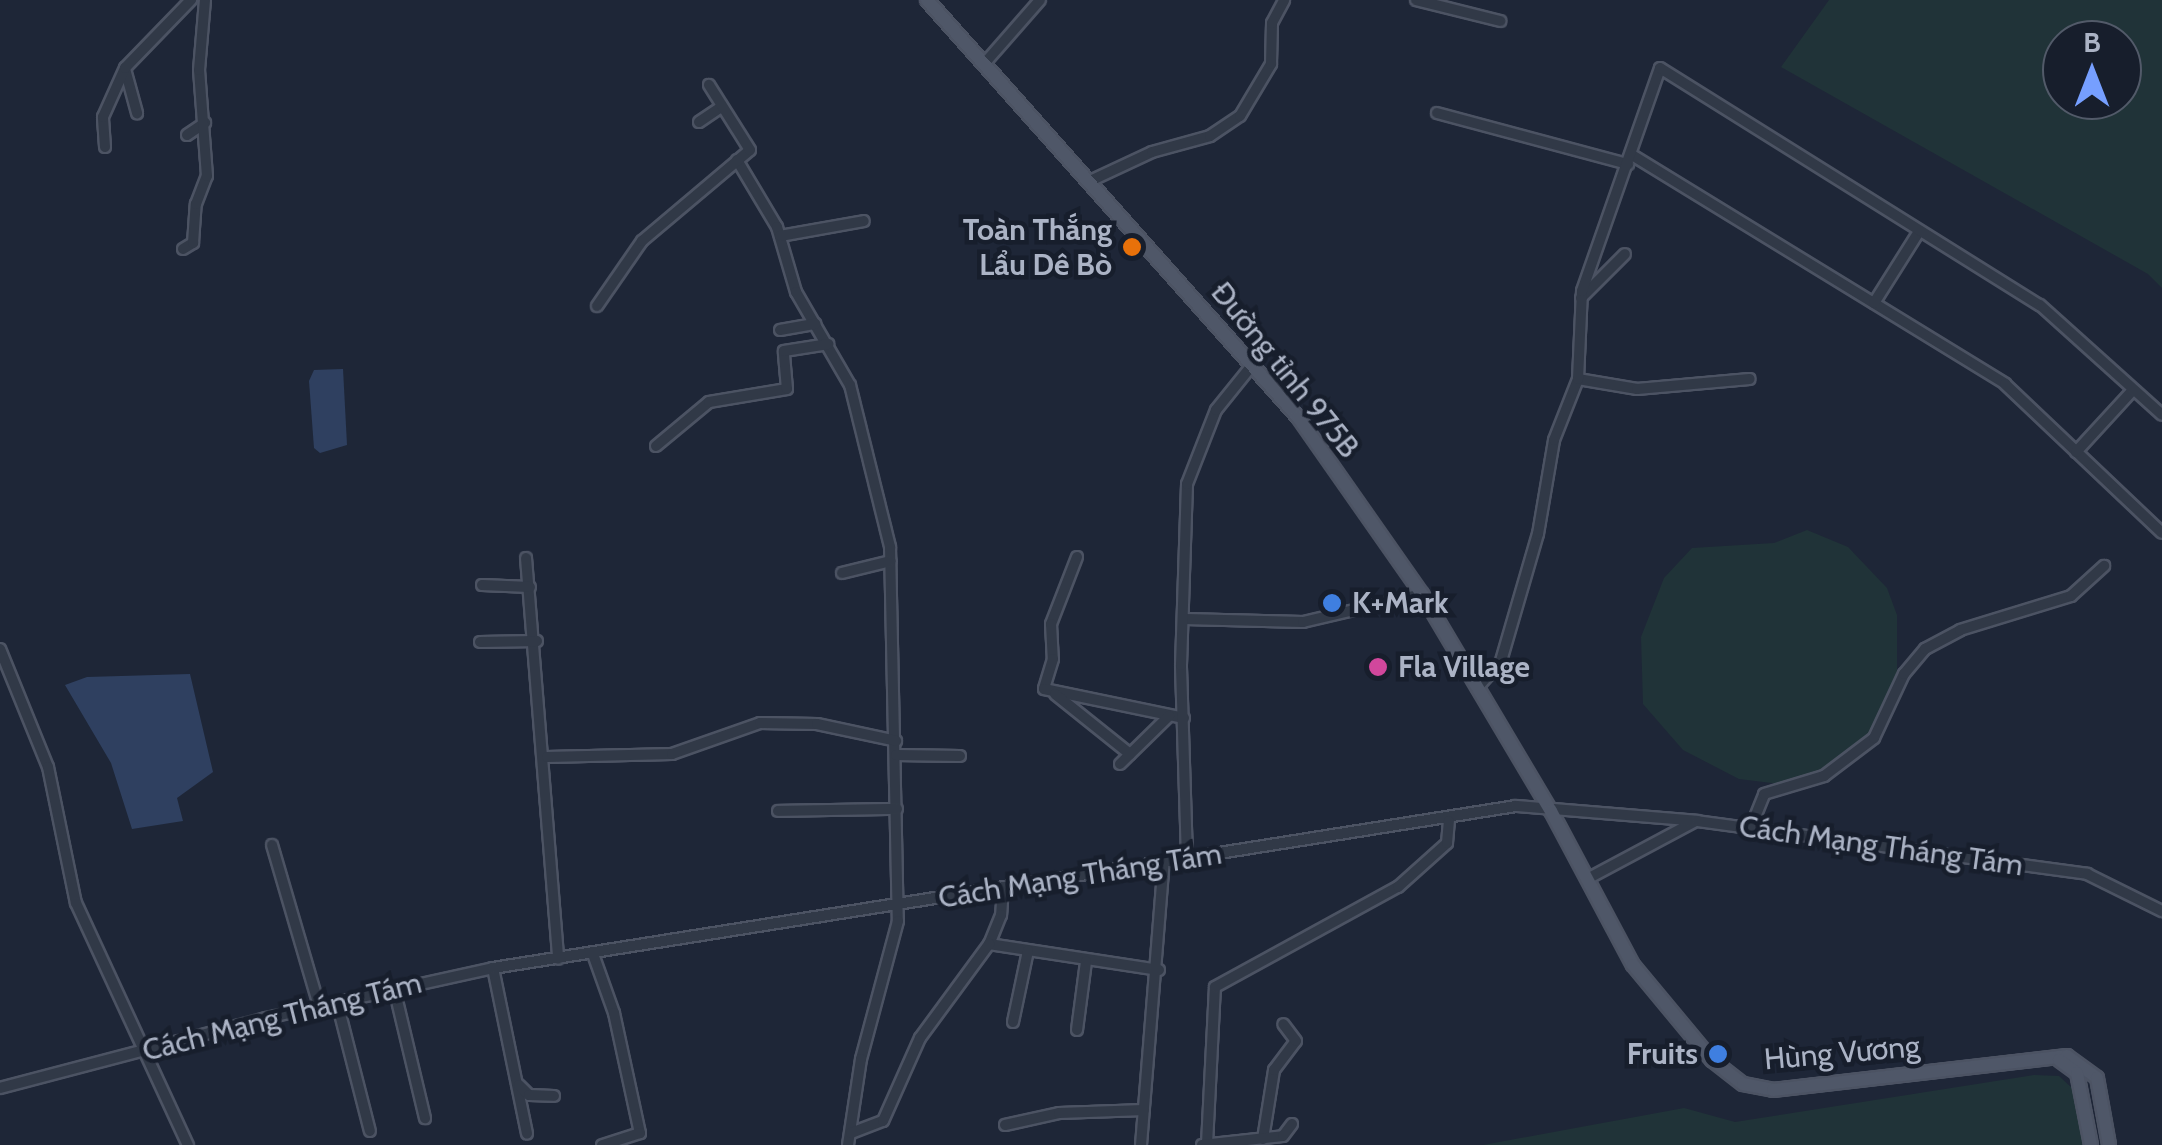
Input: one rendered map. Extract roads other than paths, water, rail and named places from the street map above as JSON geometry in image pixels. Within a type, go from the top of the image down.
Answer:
[{"type":"main road","name":"Đường tỉnh 975B","points":[[926,0],[1253,364],[1422,594],[1551,810]]},
{"type":"main road","name":"Hùng Vương","points":[[1551,810],[1650,991],[1712,1060],[1743,1084],[1773,1090],[2067,1056],[2092,1070],[2109,1145]]},
{"type":"main road","points":[[2043,1056],[2077,1073],[2091,1145]]},
{"type":"street","points":[[105,147],[104,117],[125,68],[192,0]]},
{"type":"street","points":[[183,249],[192,243],[196,204],[207,176],[200,70],[205,0]]},
{"type":"street","points":[[984,64],[1040,0]]},
{"type":"street","points":[[1090,181],[1152,152],[1210,136],[1240,116],[1272,64],[1272,23],[1284,0]]},
{"type":"street","points":[[1416,0],[1500,21]]},
{"type":"street","points":[[125,68],[137,114]]},
{"type":"street","points":[[1477,688],[1501,661],[1538,534],[1554,440],[1578,379],[1580,298],[1660,68],[2040,306],[2162,415]]},
{"type":"street","points":[[597,306],[642,242],[750,150],[710,85]]},
{"type":"street","points":[[699,122],[721,107]]},
{"type":"street","points":[[1437,113],[1630,160],[2005,384],[2162,533]]},
{"type":"street","points":[[187,135],[205,123]]},
{"type":"street","points":[[736,160],[780,236],[789,279],[850,385],[892,561],[898,905],[849,1139]]},
{"type":"street","points":[[780,236],[864,222]]},
{"type":"street","points":[[1874,303],[1918,232]]},
{"type":"street","points":[[1580,298],[1624,254]]},
{"type":"street","points":[[780,330],[815,324]]},
{"type":"street","points":[[656,446],[709,402],[788,389],[784,351],[828,344]]},
{"type":"street","points":[[1187,858],[1186,484],[1216,410],[1253,364]]},
{"type":"street","points":[[1578,379],[1637,389],[1750,379]]},
{"type":"street","points":[[2076,452],[2134,390]]},
{"type":"street","points":[[526,558],[547,757],[558,960]]},
{"type":"street","points":[[1077,558],[1051,624],[1053,658],[1044,689],[1184,718]]},
{"type":"street","points":[[842,572],[892,561]]},
{"type":"street","points":[[1751,827],[1764,794],[1824,776],[1874,738],[1904,674],[1926,648],[1960,630],[2071,596],[2104,566]]},
{"type":"street","points":[[482,585],[530,587]]},
{"type":"street","points":[[1185,619],[1304,622],[1422,594]]},
{"type":"street","points":[[480,642],[536,641]]},
{"type":"street","points":[[0,649],[48,766],[76,903],[188,1145]]},
{"type":"street","points":[[1055,694],[1130,754]]},
{"type":"street","points":[[1120,764],[1169,716]]},
{"type":"street","points":[[547,757],[682,753],[760,723],[817,724],[896,742]]},
{"type":"street","points":[[896,754],[960,756]]},
{"type":"street","name":"Cách Mạng Tháng Tám","points":[[0,1088],[319,1006],[492,968],[1187,858],[1450,821],[1516,806],[1697,820],[2087,874],[2162,911]]},
{"type":"street","points":[[778,810],[897,809]]},
{"type":"street","points":[[1589,878],[1697,820]]},
{"type":"street","points":[[1292,1124],[1283,1136],[1204,1144],[1215,987],[1398,887],[1447,842],[1450,821]]},
{"type":"street","points":[[272,845],[319,1006]]},
{"type":"street","points":[[1141,1145],[1159,970],[1164,862]]},
{"type":"street","points":[[849,1139],[883,1121],[920,1038],[989,944],[1002,915],[1003,888]]},
{"type":"street","points":[[989,944],[1086,962],[1159,970]]},
{"type":"street","points":[[1013,1022],[1028,951]]},
{"type":"street","points":[[592,954],[614,1013],[640,1133],[602,1145]]},
{"type":"street","points":[[1078,1030],[1086,962]]},
{"type":"street","points":[[492,968],[527,1134]]},
{"type":"street","points":[[394,988],[425,1118]]},
{"type":"street","points":[[336,1002],[370,1131]]},
{"type":"street","points":[[1263,1139],[1274,1070],[1296,1041],[1283,1024]]},
{"type":"street","points":[[518,1084],[529,1095],[554,1096]]},
{"type":"street","points":[[1005,1124],[1059,1114],[1144,1110]]},
{"type":"water","points":[[343,369],[347,445],[320,453],[314,448],[309,381],[314,370]]},
{"type":"water","points":[[190,674],[213,772],[177,798],[183,821],[132,829],[111,763],[65,685],[87,677]]},
{"type":"place","name":"Toàn Thắng Lẩu Dê Bò","points":[[1132,247]]},
{"type":"place","name":"K+Mark","points":[[1332,603]]},
{"type":"place","name":"Fla Village","points":[[1378,667]]},
{"type":"place","name":"Fruits","points":[[1718,1054]]}]
